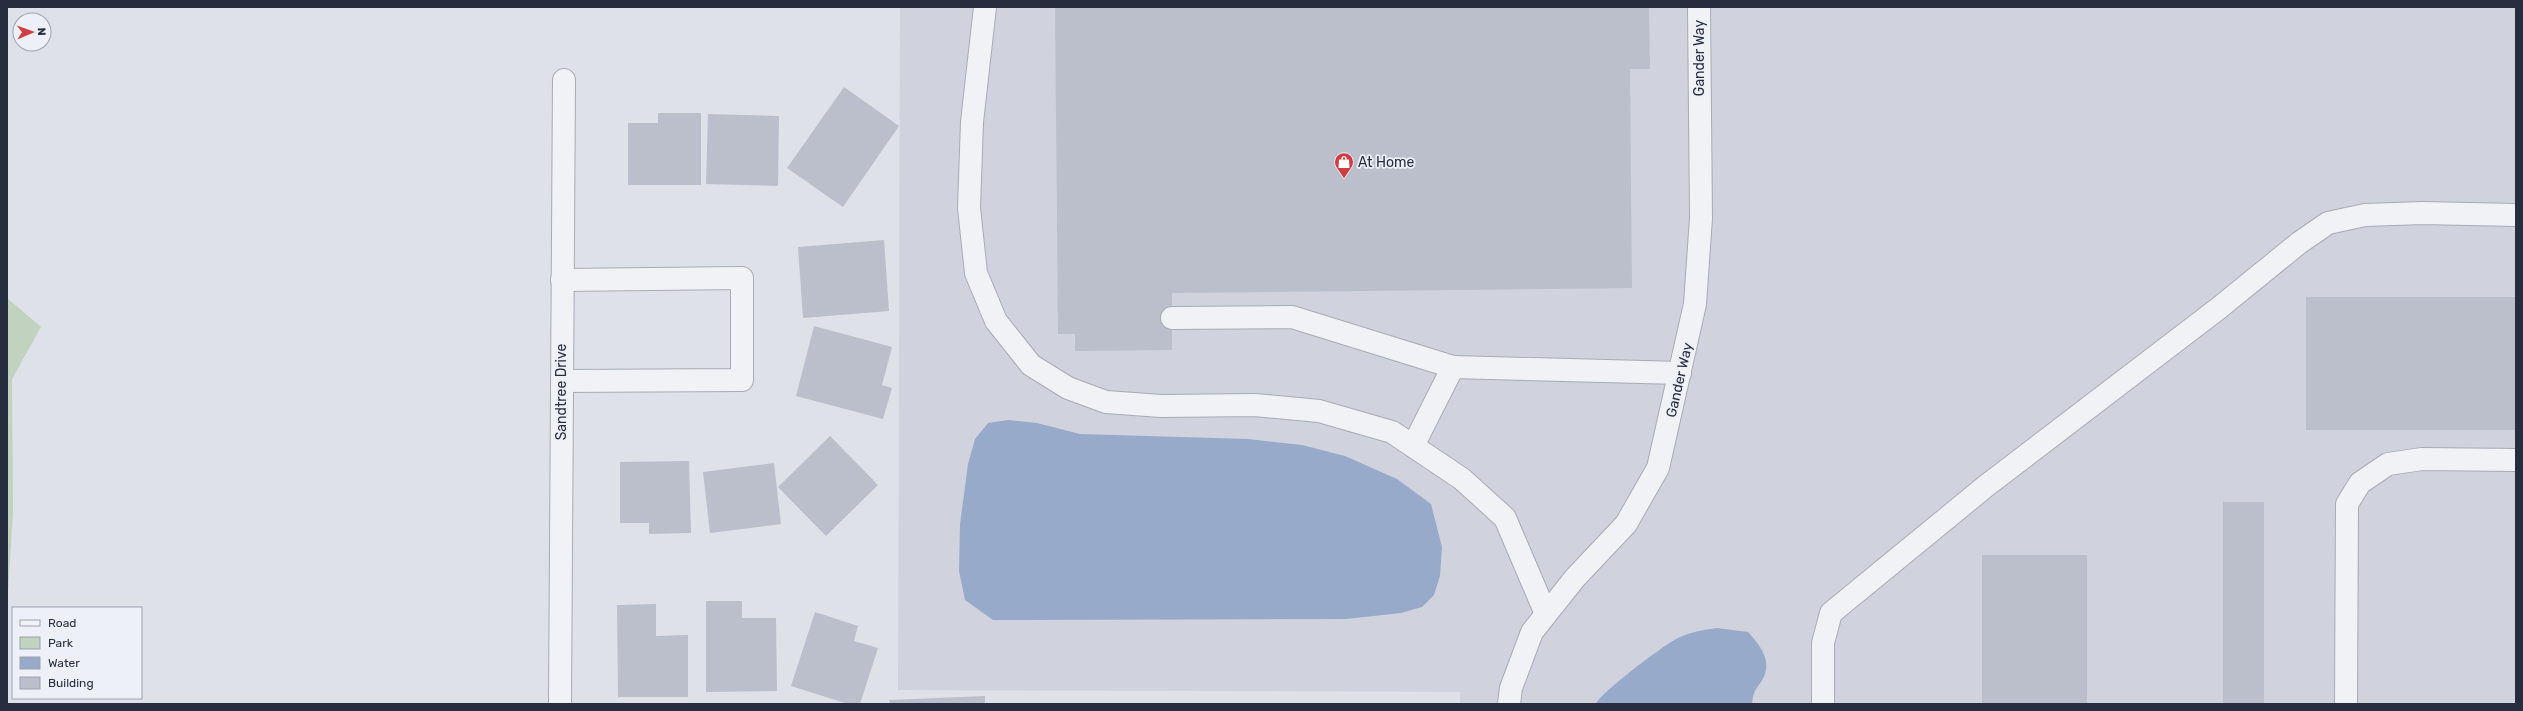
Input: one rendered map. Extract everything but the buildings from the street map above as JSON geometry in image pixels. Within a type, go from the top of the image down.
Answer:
[{"type":"street","points":[[985,7],[972,122],[970,208],[976,273],[996,321],[1031,364],[1068,388],[1106,402],[1161,406],[1255,405],[1319,411],[1392,432],[1462,479],[1505,518],[1546,614]]},
{"type":"street","name":"Gander Way","points":[[1510,704],[1510,688],[1532,632],[1575,578],[1626,524],[1658,468],[1695,304],[1700,218],[1699,7]]},
{"type":"street","name":"Sandtree Drive","points":[[560,704],[564,80]]},
{"type":"street","points":[[1823,704],[1823,643],[1831,613],[1986,486],[2219,308],[2299,243],[2328,223],[2365,215],[2422,213],[2516,215]]},
{"type":"street","points":[[562,280],[742,278],[742,380],[562,381]]},
{"type":"street","points":[[1172,318],[1292,317],[1453,367],[1680,373]]},
{"type":"street","points":[[1412,446],[1453,367]]},
{"type":"street","points":[[2346,704],[2348,504],[2360,483],[2388,464],[2422,459],[2516,460]]},
{"type":"shaded area","points":[[900,7],[2516,7],[2516,704],[1460,704],[1460,692],[898,690]]},
{"type":"green space","points":[[7,298],[41,327],[12,379],[13,512],[7,608]]},
{"type":"water","points":[[1008,420],[1037,423],[1080,434],[1248,439],[1302,445],[1345,456],[1397,479],[1431,504],[1442,547],[1440,576],[1434,595],[1422,607],[1401,613],[1346,619],[993,620],[965,600],[959,571],[960,524],[968,464],[975,439],[988,423]]},
{"type":"water","points":[[1717,628],[1748,632],[1764,655],[1766,662],[1765,675],[1757,687],[1752,704],[1596,704],[1608,690],[1620,680],[1671,642],[1692,633]]},
{"type":"place","name":"At Home","points":[[1344,179]]}]
